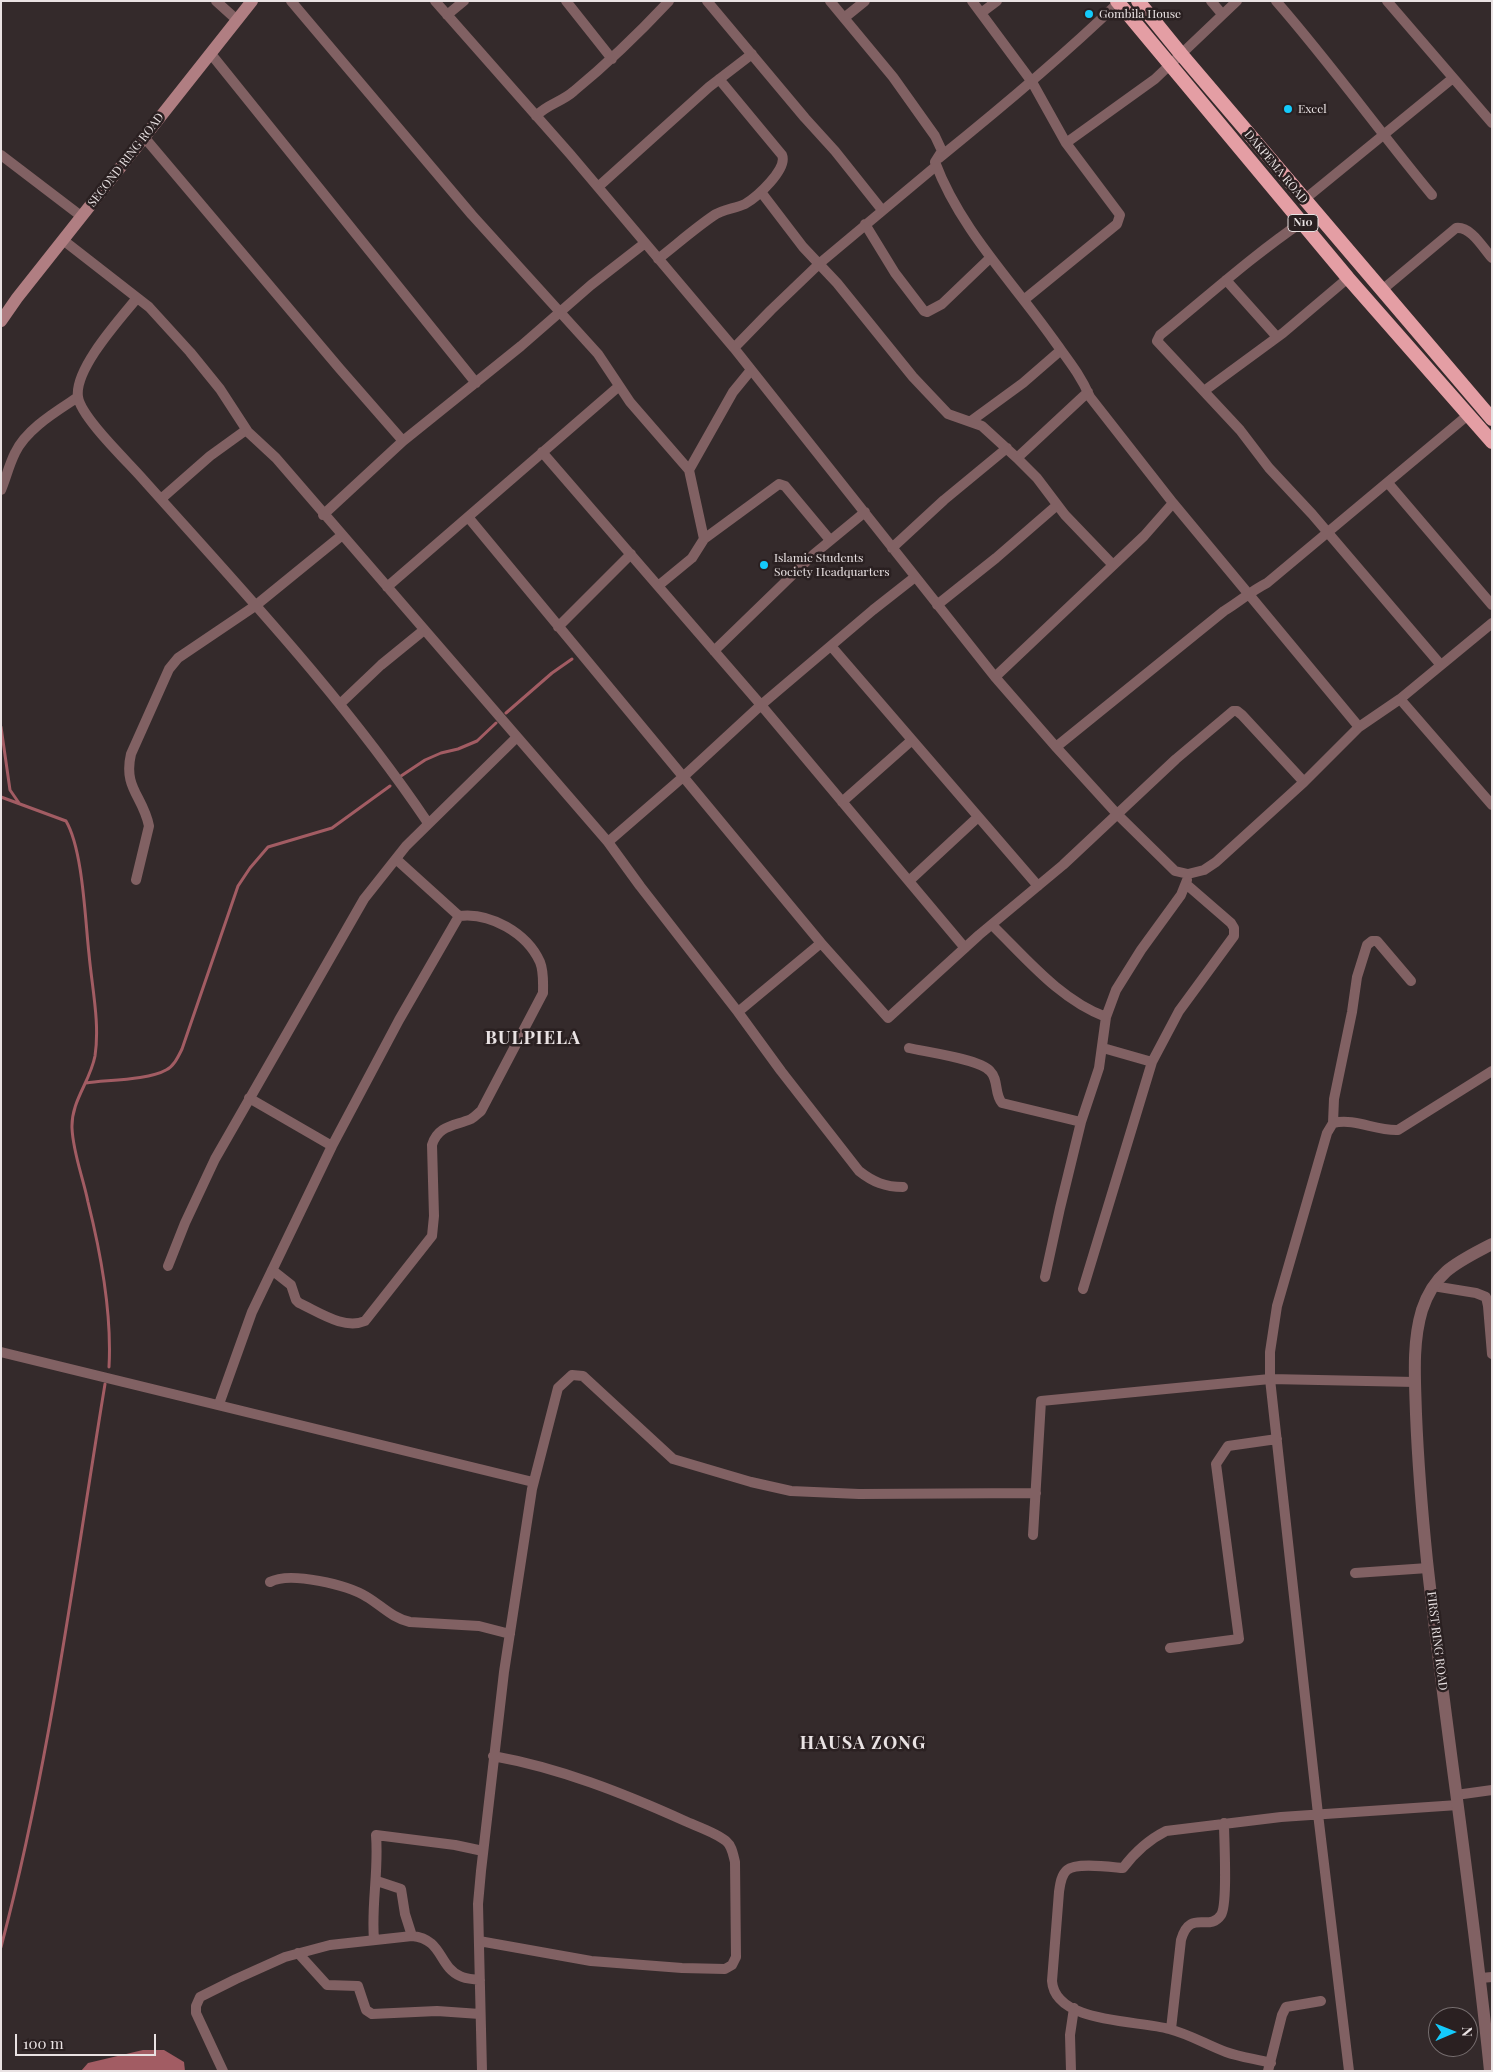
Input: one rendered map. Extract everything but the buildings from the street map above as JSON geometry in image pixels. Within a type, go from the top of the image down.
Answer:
[{"type":"highway","name":"DAKPEMA ROAD","points":[[1138,1],[1181,54],[1492,418]]},
{"type":"highway","name":"DAKPEMA ROAD","points":[[1118,2],[1348,278],[1492,442]]},
{"type":"main road","name":"SECOND RING ROAD","points":[[1,321],[81,216],[252,1]]},
{"type":"street","points":[[216,1],[237,20]]},
{"type":"street","points":[[291,1],[472,215],[598,354],[618,387],[689,470],[704,540]]},
{"type":"street","points":[[435,1],[598,187],[734,348],[995,677],[1117,814],[1175,871],[1188,874],[1204,870],[1216,862],[1304,782],[1359,727],[1400,699],[1440,664],[1492,623]]},
{"type":"street","points":[[448,15],[464,1]]},
{"type":"street","points":[[566,1],[612,59]]},
{"type":"street","points":[[536,116],[545,107],[572,93],[612,59],[669,1]]},
{"type":"street","points":[[707,1],[835,151],[882,210]]},
{"type":"street","points":[[734,348],[820,263],[936,166],[935,162],[942,151],[935,136],[893,77],[830,1]]},
{"type":"street","points":[[844,18],[865,1]]},
{"type":"street","points":[[972,1],[1010,49],[1032,82],[1066,143],[1119,213],[1117,224],[1025,299]]},
{"type":"street","points":[[981,14],[998,1]]},
{"type":"street","points":[[1211,1],[1222,14]]},
{"type":"street","points":[[1066,143],[1131,98],[1237,1]]},
{"type":"street","points":[[1276,1],[1341,77],[1383,136],[1432,196]]},
{"type":"street","points":[[1401,1],[1390,5],[1492,123]]},
{"type":"street","points":[[935,162],[1032,82],[1118,2]]},
{"type":"street","points":[[211,54],[476,383]]},
{"type":"street","points":[[598,187],[719,79],[752,54]]},
{"type":"street","points":[[1305,199],[1453,78]]},
{"type":"street","points":[[658,259],[713,216],[728,208],[743,205],[761,192],[782,167],[784,160],[719,79]]},
{"type":"street","points":[[144,138],[351,383],[403,441]]},
{"type":"street","points":[[1,155],[81,216]]},
{"type":"street","points":[[935,162],[949,195],[990,258],[1025,299],[1082,379],[1088,392],[1173,503],[1359,727]]},
{"type":"street","points":[[761,192],[803,246],[820,263],[926,391],[948,414],[971,421],[988,431],[1007,448],[1037,478],[1056,506],[1113,566]]},
{"type":"street","points":[[1302,222],[1273,242],[1226,280],[1160,335],[1157,341],[1204,391],[1440,664]]},
{"type":"street","points":[[865,224],[895,273],[924,311],[927,312],[942,304],[990,258]]},
{"type":"street","points":[[1382,290],[1456,228],[1462,227],[1469,231],[1492,258]]},
{"type":"street","points":[[63,240],[149,307],[190,352],[220,389],[246,430],[276,458],[341,536],[387,586],[608,842],[738,1012],[781,1072],[859,1171],[872,1181],[890,1187],[903,1187]]},
{"type":"street","points":[[323,515],[403,441],[645,243]]},
{"type":"street","points":[[1204,391],[1277,337],[1348,278]]},
{"type":"street","points":[[1226,280],[1277,337]]},
{"type":"street","points":[[138,298],[106,338],[82,375],[78,397],[84,410],[101,432],[340,704],[428,823]]},
{"type":"street","points":[[971,421],[1024,384],[1061,350]]},
{"type":"street","points":[[689,470],[733,392],[751,370]]},
{"type":"street","points":[[387,586],[618,387]]},
{"type":"street","points":[[1017,458],[1088,392]]},
{"type":"street","points":[[1,490],[16,451],[45,418],[78,397]]},
{"type":"street","points":[[1056,747],[1247,593],[1267,583],[1468,415]]},
{"type":"street","points":[[161,499],[210,456],[246,430]]},
{"type":"street","points":[[892,548],[944,500],[1007,448]]},
{"type":"street","points":[[542,452],[761,705],[965,948]]},
{"type":"street","points":[[1388,483],[1492,605]]},
{"type":"street","points":[[658,586],[692,558],[704,540],[779,484],[785,486],[830,540]]},
{"type":"street","points":[[995,677],[1144,536],[1173,503]]},
{"type":"street","points":[[937,605],[996,558],[1056,506]]},
{"type":"street","points":[[714,651],[830,540],[865,512]]},
{"type":"street","points":[[468,518],[821,944],[888,1018],[965,948],[1038,886],[1189,748],[1233,711],[1237,711],[1242,715],[1304,782]]},
{"type":"street","points":[[136,880],[149,826],[148,817],[128,778],[128,766],[131,754],[169,669],[178,658],[255,606],[341,536]]},
{"type":"street","points":[[558,627],[631,554]]},
{"type":"street","points":[[608,842],[684,778],[761,705],[915,577]]},
{"type":"street","points":[[340,704],[381,665],[424,630]]},
{"type":"street","points":[[831,646],[1038,886]]},
{"type":"street","points":[[1400,699],[1492,806]]},
{"type":"street","points":[[168,1266],[185,1223],[211,1167],[364,899],[428,823],[517,736]]},
{"type":"street","points":[[842,802],[912,740]]},
{"type":"street","points":[[909,881],[978,817]]},
{"type":"street","points":[[272,1270],[291,1285],[296,1300],[299,1303],[347,1324],[356,1324],[365,1320],[432,1236],[434,1216],[432,1144],[434,1136],[451,1125],[472,1118],[481,1111],[543,993],[543,977],[540,962],[529,946],[512,930],[475,915],[459,916],[396,859]]},
{"type":"street","points":[[1045,1277],[1081,1122],[1099,1068],[1106,1017],[1116,990],[1141,950],[1181,895],[1188,874]]},
{"type":"street","points":[[1083,1289],[1152,1062],[1179,1011],[1234,936],[1234,928],[1231,923],[1186,884]]},
{"type":"street","points":[[219,1404],[252,1312],[332,1146],[399,1020],[459,916]]},
{"type":"street","points":[[992,925],[1051,983],[1079,1004],[1106,1017]]},
{"type":"street","points":[[1349,2071],[1318,1814],[1270,1379],[1270,1352],[1277,1306],[1327,1133],[1333,1123],[1334,1099],[1352,1012],[1357,976],[1367,944],[1377,941],[1411,981]]},
{"type":"street","points":[[738,1012],[821,944]]},
{"type":"street","points":[[908,1048],[978,1063],[990,1070],[996,1079],[999,1099],[1002,1103],[1081,1122]]},
{"type":"street","points":[[1103,1048],[1152,1062]]},
{"type":"street","points":[[1333,1123],[1345,1120],[1389,1131],[1398,1130],[1492,1071]]},
{"type":"street","points":[[249,1098],[332,1146]]},
{"type":"street","name":"FIRST RING ROAD","points":[[1490,2071],[1486,1977],[1457,1800],[1421,1510],[1415,1382],[1418,1331],[1422,1311],[1433,1286],[1452,1264],[1492,1244]]},
{"type":"street","points":[[1433,1286],[1476,1293],[1486,1297],[1492,1354]]},
{"type":"street","points":[[1,1352],[534,1482]]},
{"type":"street","points":[[482,2071],[478,1904],[493,1756],[534,1482],[558,1388],[572,1374],[583,1376],[674,1458],[751,1482],[791,1491],[859,1494],[1036,1493]]},
{"type":"street","points":[[1033,1535],[1041,1401],[1270,1379],[1415,1382]]},
{"type":"street","points":[[1170,1648],[1240,1639],[1216,1464],[1228,1446],[1277,1440]]},
{"type":"street","points":[[1355,1573],[1428,1568]]},
{"type":"street","points":[[270,1582],[287,1577],[354,1591],[368,1597],[399,1620],[437,1625],[479,1626],[510,1634]]},
{"type":"street","points":[[479,1941],[591,1960],[682,1968],[725,1969],[732,1965],[736,1957],[735,1862],[732,1851],[726,1841],[608,1789],[554,1770],[493,1756]]},
{"type":"street","points":[[1321,2001],[1286,2007],[1282,2015],[1270,2067],[1170,2029],[1088,2015],[1057,1996],[1053,1990],[1052,1981],[1061,1879],[1066,1870],[1074,1866],[1123,1868],[1132,1856],[1154,1837],[1166,1831],[1224,1823],[1457,1800],[1492,1790]]},
{"type":"street","points":[[1170,2029],[1184,1928],[1193,1922],[1213,1921],[1222,1914],[1225,1899],[1224,1823]]},
{"type":"street","points":[[374,1940],[372,1913],[377,1881],[376,1835],[455,1845],[483,1851]]},
{"type":"street","points":[[377,1881],[401,1889],[405,1914],[412,1936]]},
{"type":"street","points":[[223,2071],[196,2013],[196,2006],[200,1998],[268,1964],[298,1953],[330,1945],[412,1936],[424,1937],[432,1944],[453,1971],[460,1976],[480,1980]]},
{"type":"street","points":[[298,1953],[327,1984],[358,1986],[366,2010],[372,2014],[437,2011],[480,2014]]},
{"type":"street","points":[[1071,2071],[1070,2035],[1074,2008]]},
{"type":"shaded area","points":[[143,2050],[164,2050],[184,2062],[185,2071],[81,2071],[88,2063]]},
{"type":"waterway","points":[[506,713],[552,673],[572,659]]},
{"type":"waterway","points":[[401,776],[425,760],[477,741],[496,723]]},
{"type":"waterway","points":[[1,727],[10,790],[19,803]]},
{"type":"waterway","points":[[86,1083],[149,1076],[166,1070],[171,1066],[182,1049],[238,886],[250,868],[268,847],[332,828],[390,786]]},
{"type":"waterway","points":[[1,797],[66,821],[72,834],[80,867],[97,1031],[93,1065],[74,1109],[72,1128],[74,1147],[93,1222],[101,1263],[109,1326],[109,1367]]},
{"type":"waterway","points":[[1,1947],[34,1808],[47,1738],[105,1384]]},
{"type":"place","name":"Gombila House","points":[[1089,14]]},
{"type":"place","name":"Excel","points":[[1288,109]]},
{"type":"place","name":"Islamic Students Society Headquarters","points":[[764,565]]},
{"type":"district","name":"BULPIELA","points":[[533,1038]]},
{"type":"district","name":"HAUSA ZONG","points":[[863,1743]]}]
